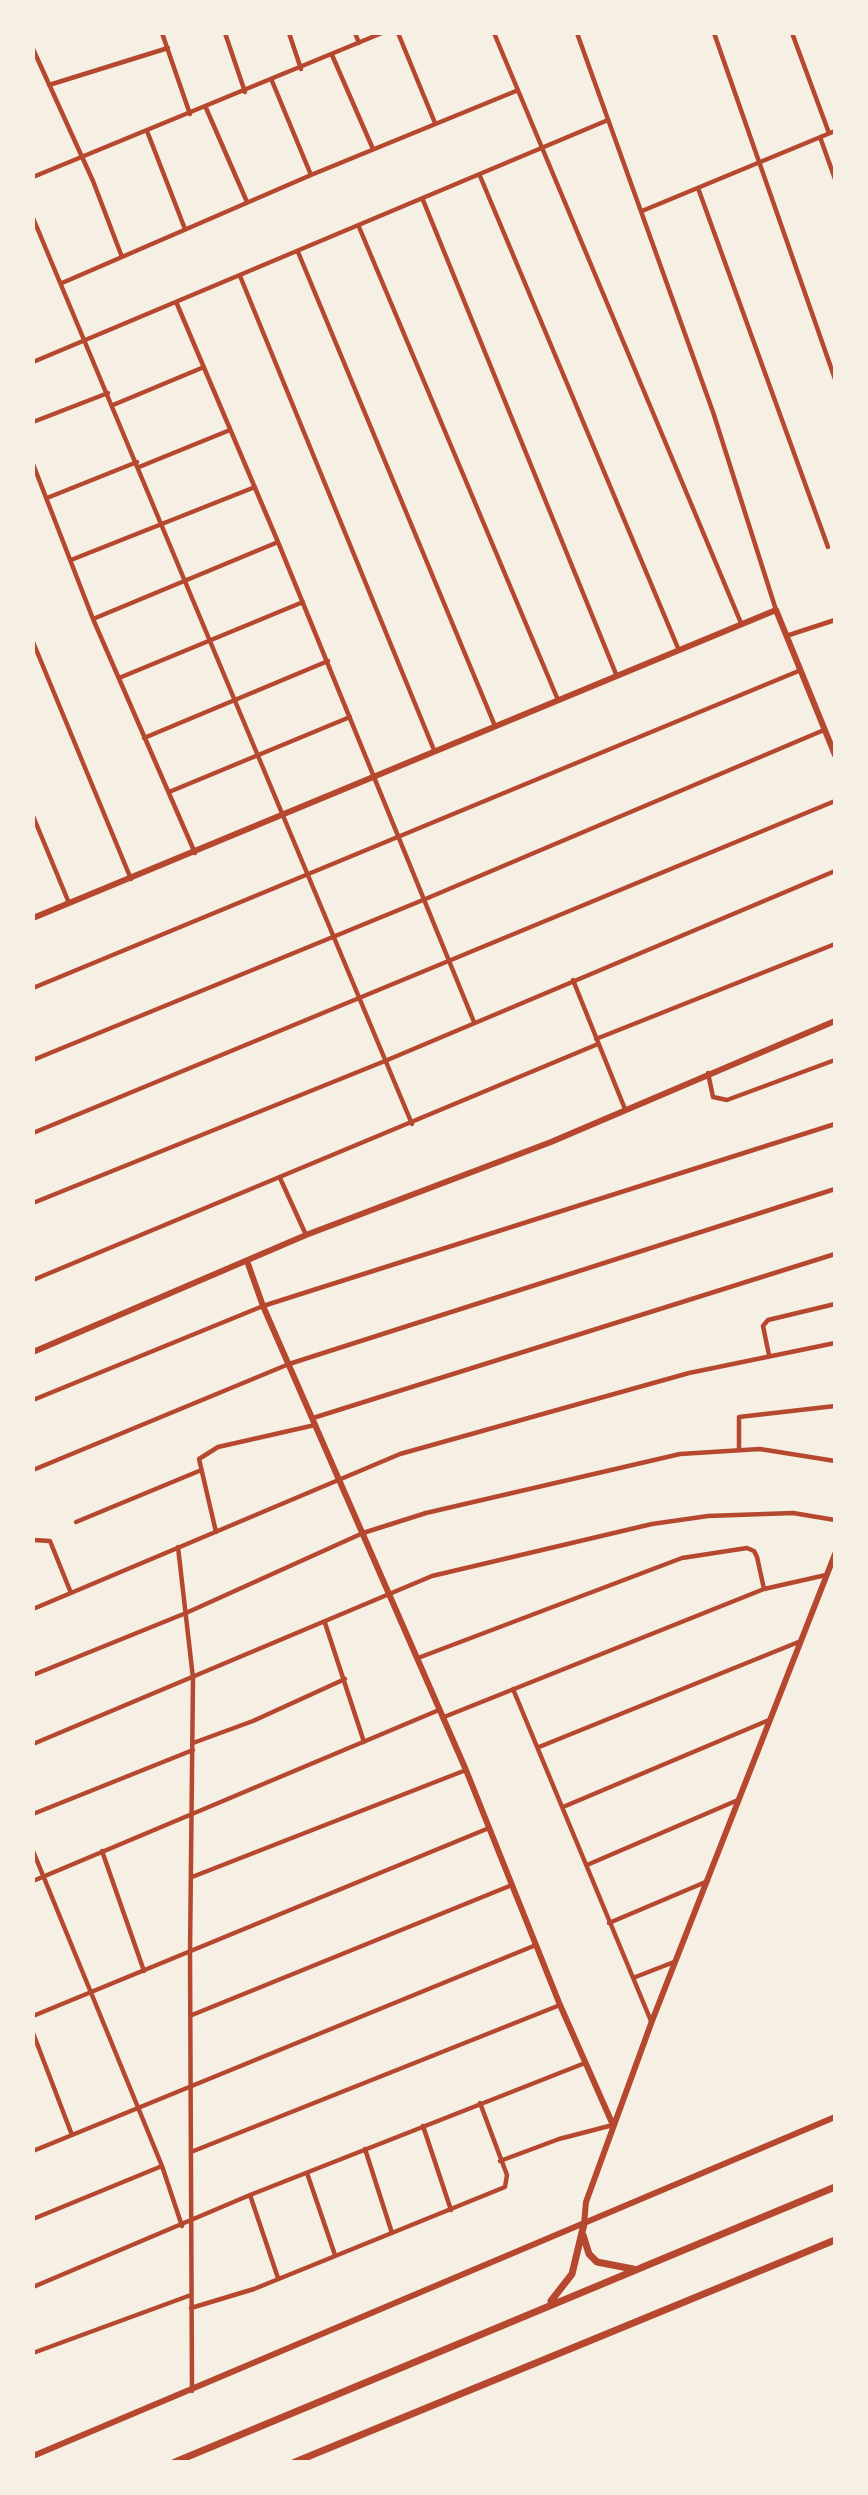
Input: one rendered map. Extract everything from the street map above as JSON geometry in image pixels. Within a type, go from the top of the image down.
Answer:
[{"type":"main road","points":[[175,2462],[835,2187]]},
{"type":"main road","points":[[545,2306],[562,2291],[572,2274],[584,2224]]},
{"type":"main road","points":[[583,2235],[589,2254],[597,2262],[638,2269]]},
{"type":"main road","points":[[295,2462],[835,2240]]},
{"type":"street","points":[[162,33],[190,114]]},
{"type":"street","points":[[225,33],[245,92]]},
{"type":"street","points":[[289,33],[301,69]]},
{"type":"street","points":[[355,33],[359,43]]},
{"type":"street","points":[[33,177],[301,69],[382,33]]},
{"type":"street","points":[[398,33],[435,122]]},
{"type":"street","points":[[494,33],[516,91],[544,149],[741,623]]},
{"type":"street","points":[[577,33],[713,412],[776,610],[835,755]]},
{"type":"street","points":[[714,33],[835,379]]},
{"type":"street","points":[[642,211],[832,132],[792,33]]},
{"type":"street","points":[[49,85],[167,48]]},
{"type":"street","points":[[33,49],[122,257]]},
{"type":"street","points":[[332,55],[373,149]]},
{"type":"street","points":[[272,80],[311,174]]},
{"type":"street","points":[[62,283],[311,174],[516,91]]},
{"type":"street","points":[[206,108],[247,202]]},
{"type":"street","points":[[33,362],[608,120]]},
{"type":"street","points":[[147,131],[185,229]]},
{"type":"street","points":[[820,137],[835,179]]},
{"type":"street","points":[[480,176],[678,648]]},
{"type":"street","points":[[698,188],[828,547]]},
{"type":"street","points":[[423,200],[616,674]]},
{"type":"street","points":[[33,218],[412,1124]]},
{"type":"street","points":[[359,227],[558,700]]},
{"type":"street","points":[[298,251],[495,726]]},
{"type":"street","points":[[240,276],[434,750]]},
{"type":"street","points":[[177,303],[303,602],[474,1022]]},
{"type":"street","points":[[113,405],[204,367]]},
{"type":"street","points":[[33,422],[108,393]]},
{"type":"street","points":[[47,498],[230,430]]},
{"type":"street","points":[[33,464],[93,619],[195,853]]},
{"type":"street","points":[[71,560],[255,486]]},
{"type":"street","points":[[93,619],[278,542]]},
{"type":"street","points":[[118,678],[303,602]]},
{"type":"street","points":[[33,918],[195,853],[678,648],[776,610]]},
{"type":"street","points":[[786,636],[835,620]]},
{"type":"street","points":[[33,642],[131,879]]},
{"type":"street","points":[[144,738],[327,662]]},
{"type":"street","points":[[33,988],[801,670]]},
{"type":"street","points":[[169,792],[258,758],[350,717]]},
{"type":"street","points":[[33,1060],[423,900],[824,730]]},
{"type":"street","points":[[33,1133],[835,801]]},
{"type":"street","points":[[33,816],[69,903]]},
{"type":"street","points":[[33,1203],[385,1061],[835,871]]},
{"type":"street","points":[[33,1280],[412,1124],[596,1042],[835,944]]},
{"type":"street","points":[[573,980],[625,1109]]},
{"type":"street","points":[[33,1352],[306,1235],[551,1142],[708,1072],[835,1021]]},
{"type":"street","points":[[708,1072],[713,1097],[727,1100],[835,1060]]},
{"type":"street","points":[[33,1400],[263,1306],[835,1124]]},
{"type":"street","points":[[280,1178],[306,1235]]},
{"type":"street","points":[[33,1469],[289,1364],[835,1189]]},
{"type":"street","points":[[216,1532],[199,1471],[199,1459],[205,1452],[314,1421],[835,1254]]},
{"type":"street","points":[[247,1261],[263,1306],[444,1717],[559,2005],[613,2125]]},
{"type":"street","points":[[769,1354],[763,1326],[768,1321],[835,1304]]},
{"type":"street","points":[[33,1609],[400,1454],[769,1354],[835,1343]]},
{"type":"street","points":[[739,1448],[739,1417],[835,1406]]},
{"type":"street","points":[[33,1675],[186,1613],[363,1533],[426,1513],[680,1454],[739,1448],[783,1451],[835,1461]]},
{"type":"street","points":[[76,1522],[199,1471]]},
{"type":"street","points":[[33,1744],[432,1576],[652,1524],[762,1512],[802,1514],[835,1520]]},
{"type":"street","points":[[33,1540],[50,1541],[71,1593]]},
{"type":"street","points":[[178,1547],[193,1678],[190,1953],[192,2392]]},
{"type":"street","points":[[418,1658],[681,1558],[747,1548],[757,1556],[764,1589]]},
{"type":"street","points":[[584,2224],[586,2203],[613,2125],[835,1554]]},
{"type":"street","points":[[444,1717],[764,1589],[826,1575]]},
{"type":"street","points":[[325,1623],[364,1742]]},
{"type":"street","points":[[539,1747],[802,1640]]},
{"type":"street","points":[[193,1743],[253,1721],[345,1679]]},
{"type":"street","points":[[513,1689],[652,2021]]},
{"type":"street","points":[[33,1881],[440,1709]]},
{"type":"street","points":[[563,1807],[770,1720]]},
{"type":"street","points":[[33,1814],[193,1750]]},
{"type":"street","points":[[192,1877],[466,1770]]},
{"type":"street","points":[[587,1866],[739,1799]]},
{"type":"street","points":[[33,2016],[489,1828]]},
{"type":"street","points":[[33,1851],[136,2109],[162,2166],[183,2226]]},
{"type":"street","points":[[102,1851],[144,1971]]},
{"type":"street","points":[[609,1923],[709,1881]]},
{"type":"street","points":[[192,2015],[512,1885]]},
{"type":"street","points":[[33,2151],[536,1945]]},
{"type":"street","points":[[633,1978],[675,1961]]},
{"type":"street","points":[[191,2152],[559,2005]]},
{"type":"street","points":[[33,2033],[72,2135]]},
{"type":"street","points":[[33,2287],[183,2226],[250,2195],[585,2063]]},
{"type":"street","points":[[191,2308],[233,2297],[498,2191],[505,2186],[507,2175],[480,2103]]},
{"type":"street","points":[[33,2456],[192,2392],[835,2117]]},
{"type":"street","points":[[500,2161],[559,2139],[613,2125]]},
{"type":"street","points":[[423,2126],[451,2210]]},
{"type":"street","points":[[365,2149],[392,2233]]},
{"type":"street","points":[[33,2219],[162,2166]]},
{"type":"street","points":[[307,2173],[335,2255]]},
{"type":"street","points":[[250,2195],[278,2278]]},
{"type":"street","points":[[33,2353],[191,2295]]}]
